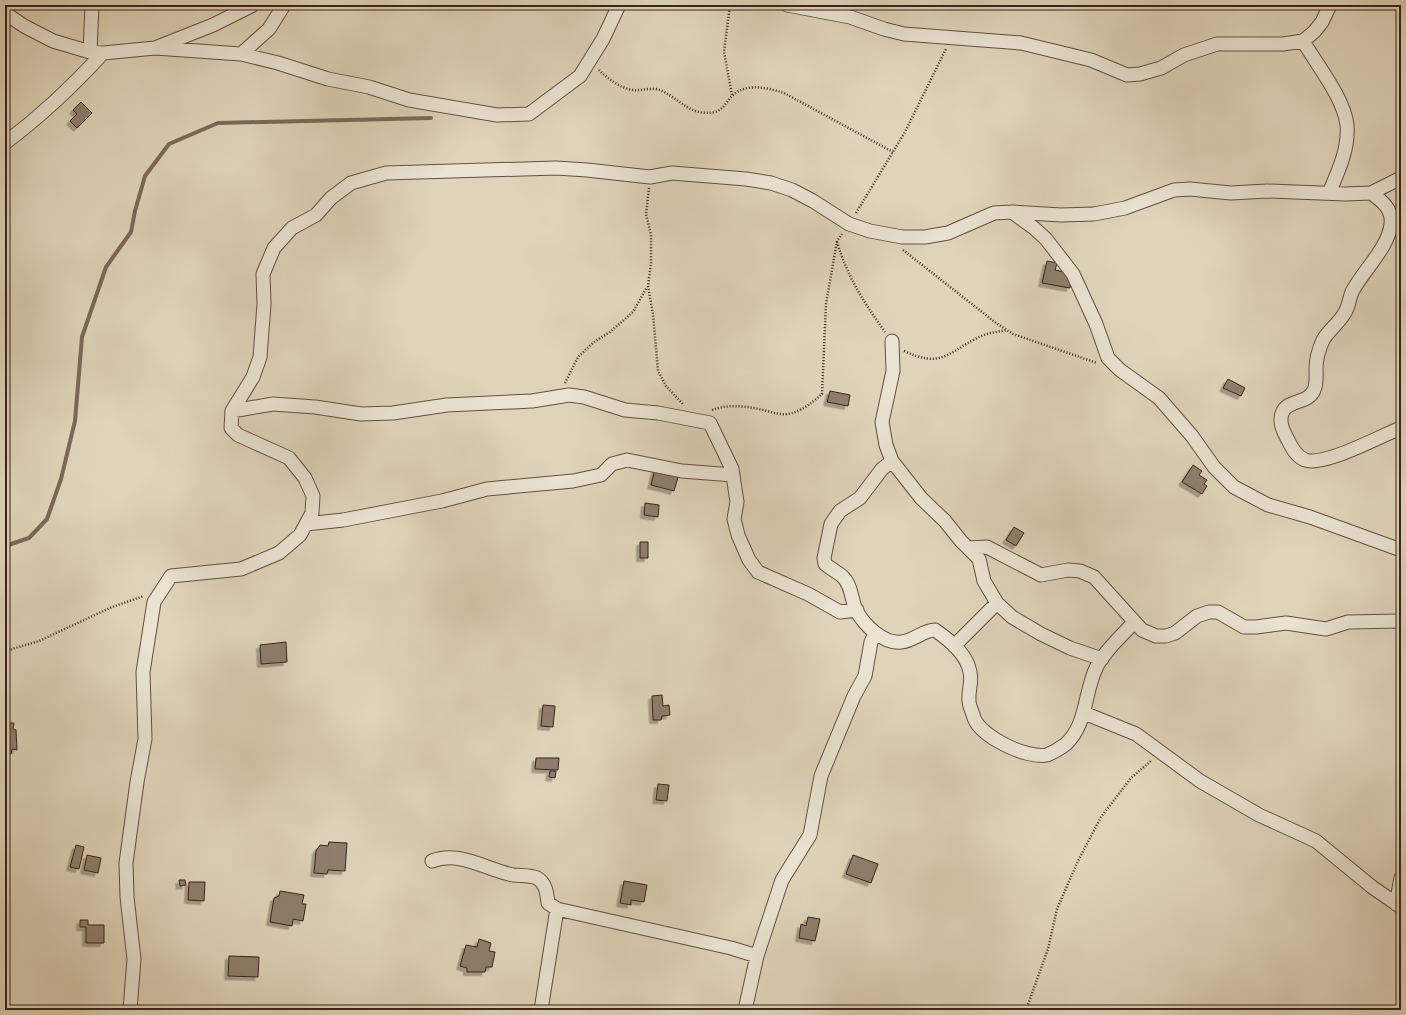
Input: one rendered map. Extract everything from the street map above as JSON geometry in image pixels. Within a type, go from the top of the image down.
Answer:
[{"type":"street","points":[[90,52],[92,5]]},
{"type":"street","points":[[155,48],[213,25],[253,5]]},
{"type":"street","points":[[241,54],[269,29],[284,5]]},
{"type":"street","points":[[5,13],[24,26],[53,41],[90,52],[103,53],[155,48],[241,54],[278,63],[328,79],[369,87],[409,100],[497,114],[529,114],[580,76],[591,61],[619,5]]},
{"type":"street","points":[[786,5],[850,17],[884,30],[904,34],[1021,43],[1091,60],[1127,75],[1140,74],[1161,68],[1184,55],[1217,44],[1283,44],[1303,41],[1318,27],[1330,5]]},
{"type":"street","points":[[1303,41],[1342,107],[1346,125],[1346,142],[1342,159],[1329,193]]},
{"type":"street","points":[[5,143],[37,119],[58,100],[103,53]]},
{"type":"street","points":[[130,1010],[134,959],[127,897],[126,863],[132,815],[145,738],[143,672],[154,602],[171,576],[241,569],[279,552],[300,535],[312,513],[313,496],[305,478],[290,458],[238,435],[231,428],[232,411],[253,377],[260,357],[264,304],[263,274],[274,248],[292,228],[316,215],[330,198],[350,183],[386,173],[556,168],[650,177],[672,173],[746,179],[770,183],[792,190],[813,201],[849,224],[870,231],[902,237],[926,237],[948,233],[994,213],[1012,212],[1061,215],[1094,214],[1125,208],[1174,190],[1190,188],[1231,193],[1267,191],[1371,193],[1401,178]]},
{"type":"street","points":[[1371,193],[1384,203],[1390,214],[1392,224],[1375,260],[1352,292],[1345,314],[1330,330],[1320,348],[1317,360],[1315,389],[1312,394],[1304,400],[1288,406],[1283,412],[1281,426],[1298,456],[1306,460],[1316,462],[1338,455],[1401,428]]},
{"type":"street","points":[[1012,212],[1046,239],[1073,274],[1096,324],[1108,358],[1120,370],[1159,398],[1192,436],[1214,467],[1234,487],[1268,505],[1310,517],[1401,550]]},
{"type":"street","points":[[892,341],[893,371],[882,422],[886,445],[892,461],[921,498],[945,521],[961,541],[979,558],[984,581],[997,603],[1012,617],[1041,634],[1070,648],[1102,659]]},
{"type":"street","points":[[232,411],[273,404],[361,414],[393,413],[447,405],[557,398],[569,395],[584,396],[626,410],[658,413],[710,423],[733,475],[737,502],[734,519],[738,535],[748,560],[758,572],[808,594],[840,612],[856,610]]},
{"type":"street","points":[[306,524],[343,520],[442,501],[487,489],[573,481],[601,475],[612,464],[627,460],[682,471],[733,475]]},
{"type":"street","points":[[892,461],[882,469],[860,498],[840,511],[831,524],[824,558],[825,564],[843,576],[851,590],[856,610],[875,634],[891,642],[902,642],[927,630],[935,630],[954,646],[968,665],[972,680],[969,701],[975,720],[986,734],[1009,747],[1031,754],[1047,755],[1066,744],[1084,713],[1090,684],[1102,659],[1134,622]]},
{"type":"street","points":[[970,548],[987,547],[1041,575],[1068,570],[1080,571],[1099,582],[1142,630],[1156,636],[1166,636],[1175,633],[1197,616],[1209,612],[1218,612],[1244,627],[1256,628],[1286,623],[1326,629],[1348,622],[1401,621]]},
{"type":"street","points":[[954,646],[997,603]]},
{"type":"street","points":[[745,1010],[757,956],[782,880],[810,835],[821,776],[854,696],[865,676],[871,642],[875,634]]},
{"type":"street","points":[[1084,713],[1136,734],[1200,781],[1259,816],[1316,841],[1372,887],[1399,905],[1401,878]]},
{"type":"street","points":[[432,861],[442,857],[481,863],[512,875],[538,879],[545,887],[548,903],[557,909],[731,948],[757,956]]},
{"type":"street","points":[[541,1010],[557,909]]},
{"type":"path","points":[[730,5],[724,52],[732,95]]},
{"type":"path","points":[[710,423],[702,414],[724,406],[756,408],[782,415],[794,413],[814,401],[822,394],[826,304],[837,241],[905,132],[952,38]]},
{"type":"path","points":[[591,61],[604,76],[617,85],[632,90],[652,88],[660,90],[695,111],[707,113],[717,112],[732,95],[738,91],[765,86],[784,93],[893,152]]},
{"type":"path","points":[[650,177],[646,214],[651,235],[651,263],[648,286],[653,314],[655,353],[658,371],[666,386],[682,403],[689,407]]},
{"type":"path","points":[[837,241],[845,268],[856,288],[892,341],[904,351],[921,359],[935,359],[945,356],[979,337],[1007,330]]},
{"type":"path","points":[[899,248],[1013,334],[1098,364]]},
{"type":"path","points":[[557,398],[578,358],[594,342],[610,332],[633,312],[648,286]]},
{"type":"path","points":[[5,651],[39,641],[112,607],[161,590]]},
{"type":"path","points":[[1026,1010],[1048,950],[1057,909],[1078,861],[1101,817],[1131,778],[1161,753]]},
{"type":"building","points":[[81,102],[92,113],[77,128],[70,121],[77,114],[73,110]]},
{"type":"building","points":[[1047,261],[1057,263],[1055,270],[1073,274],[1070,288],[1042,283]]},
{"type":"building","points":[[1228,379],[1245,388],[1241,396],[1223,388]]},
{"type":"building","points":[[830,391],[850,395],[848,406],[827,402]]},
{"type":"building","points":[[1193,465],[1202,471],[1199,475],[1207,480],[1204,484],[1207,486],[1202,494],[1182,482]]},
{"type":"building","points":[[655,469],[679,474],[674,491],[651,485]]},
{"type":"building","points":[[645,503],[659,505],[658,517],[644,515]]},
{"type":"building","points":[[1014,527],[1024,533],[1016,546],[1006,540]]},
{"type":"building","points":[[640,542],[648,542],[648,558],[640,558]]},
{"type":"building","points":[[286,642],[287,662],[261,664],[260,645]]},
{"type":"building","points":[[662,695],[663,706],[669,705],[670,715],[662,716],[661,720],[653,720],[652,696]]},
{"type":"building","points":[[543,705],[555,706],[553,727],[541,726]]},
{"type":"building","points":[[5,723],[14,723],[13,729],[16,730],[17,750],[12,749],[11,754],[5,753]]},
{"type":"building","points":[[536,758],[559,758],[558,770],[535,769]]},
{"type":"building","points":[[550,771],[556,771],[555,778],[549,777]]},
{"type":"building","points":[[658,784],[669,785],[667,801],[656,800]]},
{"type":"building","points":[[329,842],[347,843],[345,871],[328,870],[327,874],[314,873],[316,851],[320,845],[328,846]]},
{"type":"building","points":[[76,845],[84,847],[79,869],[70,867]]},
{"type":"building","points":[[87,855],[101,858],[98,873],[84,870]]},
{"type":"building","points":[[853,855],[878,864],[871,883],[846,874]]},
{"type":"building","points":[[179,880],[185,880],[186,885],[180,886]]},
{"type":"building","points":[[624,881],[647,885],[644,902],[631,900],[631,905],[620,903]]},
{"type":"building","points":[[189,882],[205,882],[204,901],[188,900]]},
{"type":"building","points":[[280,891],[304,895],[302,904],[306,904],[303,921],[293,919],[292,926],[270,922],[274,898],[279,896]]},
{"type":"building","points":[[808,917],[820,919],[815,941],[799,938],[801,924],[806,926]]},
{"type":"building","points":[[80,920],[88,920],[88,925],[104,925],[104,943],[86,943],[86,927],[80,927]]},
{"type":"building","points":[[479,939],[491,943],[489,951],[495,952],[492,967],[486,967],[485,972],[467,972],[467,968],[460,966],[466,945],[477,947]]},
{"type":"building","points":[[229,956],[259,957],[258,977],[228,976]]},
{"type":"waterway","points":[[5,546],[29,538],[47,519],[61,479],[75,421],[82,337],[106,267],[131,232],[135,211],[145,176],[169,144],[218,123],[431,118]]}]
